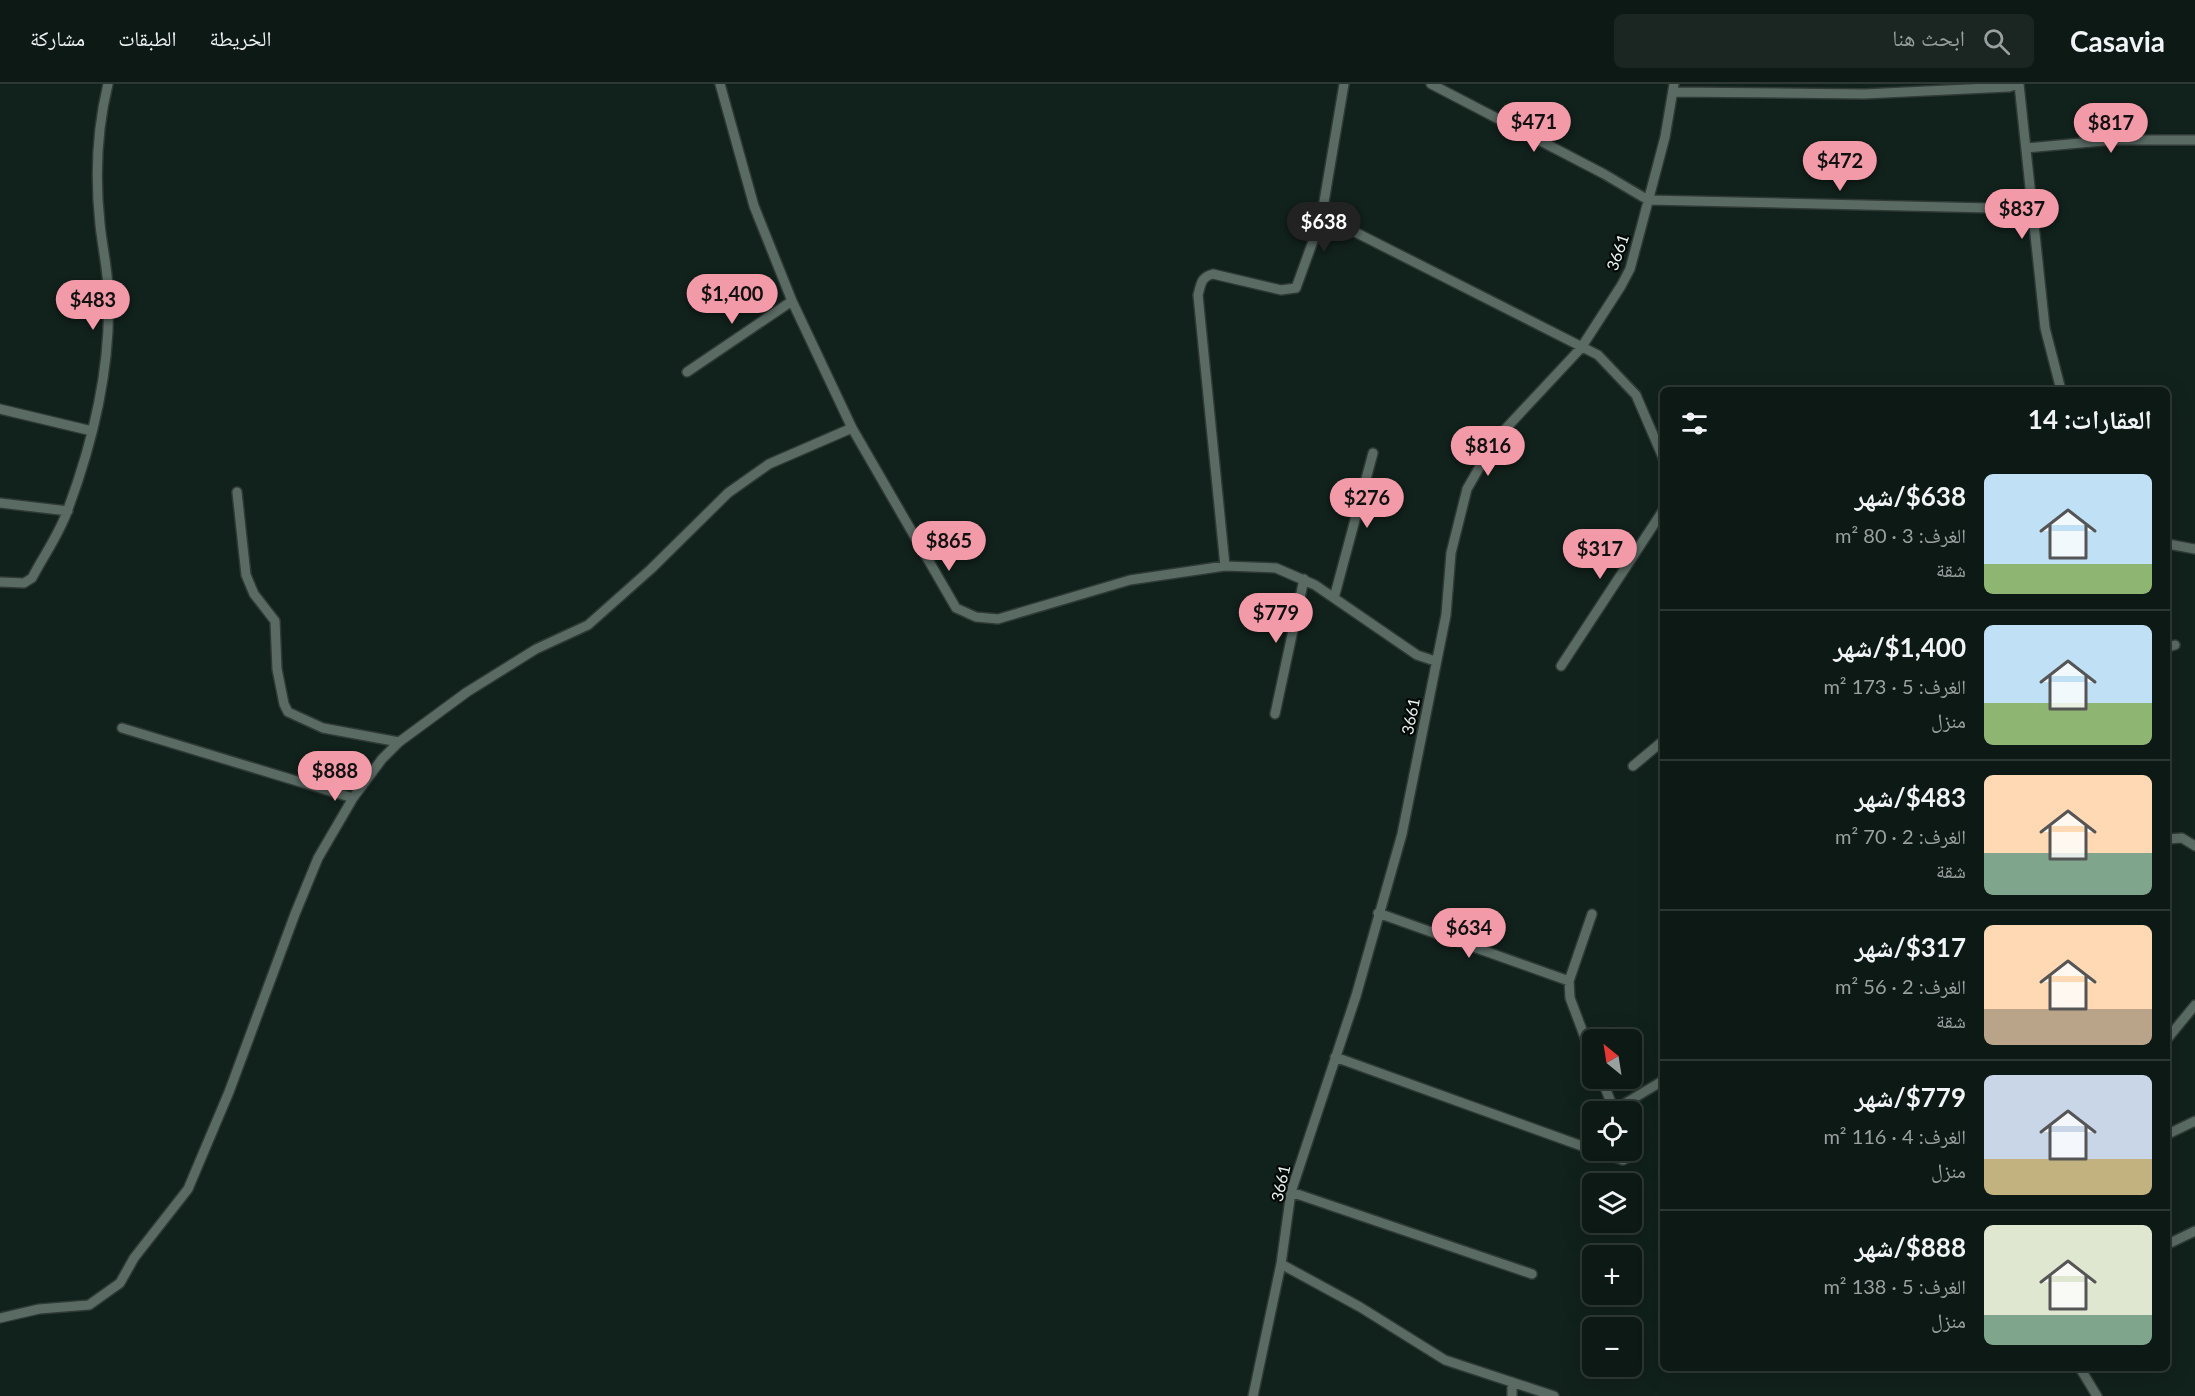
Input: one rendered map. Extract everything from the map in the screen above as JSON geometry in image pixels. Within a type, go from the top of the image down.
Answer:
[{"type":"street","points":[[0,582],[20,584],[30,581],[68,511],[92,431],[104,370],[108,319],[108,288],[100,221],[97,157],[108,84]]},
{"type":"street","points":[[720,84],[754,206],[792,301],[852,428],[956,608],[976,617],[998,619],[1130,580],[1226,566],[1276,568],[1304,579],[1417,655],[1435,661]]},
{"type":"street","points":[[1324,202],[1344,84]]},
{"type":"street","points":[[1431,84],[1604,174],[1648,200],[2032,208]]},
{"type":"street","points":[[1674,88],[1864,94],[2009,87],[2018,84],[2045,328],[2060,387]]},
{"type":"street","name":"3661","points":[[1253,1396],[1281,1264],[1291,1192],[1356,996],[1402,834],[1446,615],[1451,553],[1467,489],[1474,474],[1507,425],[1581,348],[1629,269],[1674,88]]},
{"type":"street","points":[[2026,148],[2113,140],[2195,140]]},
{"type":"street","points":[[1226,566],[1198,294],[1201,281],[1206,275],[1213,274],[1288,291],[1300,283],[1317,231],[1335,224],[1598,355],[1636,395],[1660,451]]},
{"type":"street","points":[[687,372],[792,301]]},
{"type":"street","points":[[0,409],[92,431]]},
{"type":"street","points":[[0,1318],[39,1309],[89,1305],[120,1283],[134,1258],[188,1189],[229,1092],[298,905],[318,858],[353,798],[382,759],[399,742],[466,692],[536,649],[588,625],[651,570],[728,493],[760,470],[852,428]]},
{"type":"street","points":[[1334,598],[1373,453]]},
{"type":"street","points":[[237,492],[246,575],[254,594],[275,621],[277,669],[284,704],[288,712],[323,728],[399,742]]},
{"type":"street","points":[[0,504],[68,511]]},
{"type":"street","points":[[1561,666],[1660,515]]},
{"type":"street","points":[[2170,544],[2195,549]]},
{"type":"street","points":[[1275,714],[1304,579]]},
{"type":"street","points":[[122,728],[353,798]]},
{"type":"street","points":[[1633,766],[1660,743]]},
{"type":"street","points":[[2170,838],[2182,838],[2195,846]]},
{"type":"street","points":[[1378,913],[1569,981]]},
{"type":"street","points":[[1582,1030],[1570,998],[1569,981],[1592,914]]},
{"type":"street","points":[[2170,1036],[2195,1005]]},
{"type":"street","points":[[1335,1057],[1582,1146]]},
{"type":"street","points":[[1630,1101],[1660,1082]]},
{"type":"street","points":[[2170,1133],[2195,1121]]},
{"type":"street","points":[[1291,1192],[1532,1274]]},
{"type":"street","points":[[2170,1243],[2195,1231]]},
{"type":"street","points":[[1281,1264],[1360,1307],[1445,1360],[1554,1396]]},
{"type":"street","points":[[2082,1371],[2097,1396]]},
{"type":"street","points":[[1512,1382],[1512,1396]]}]
